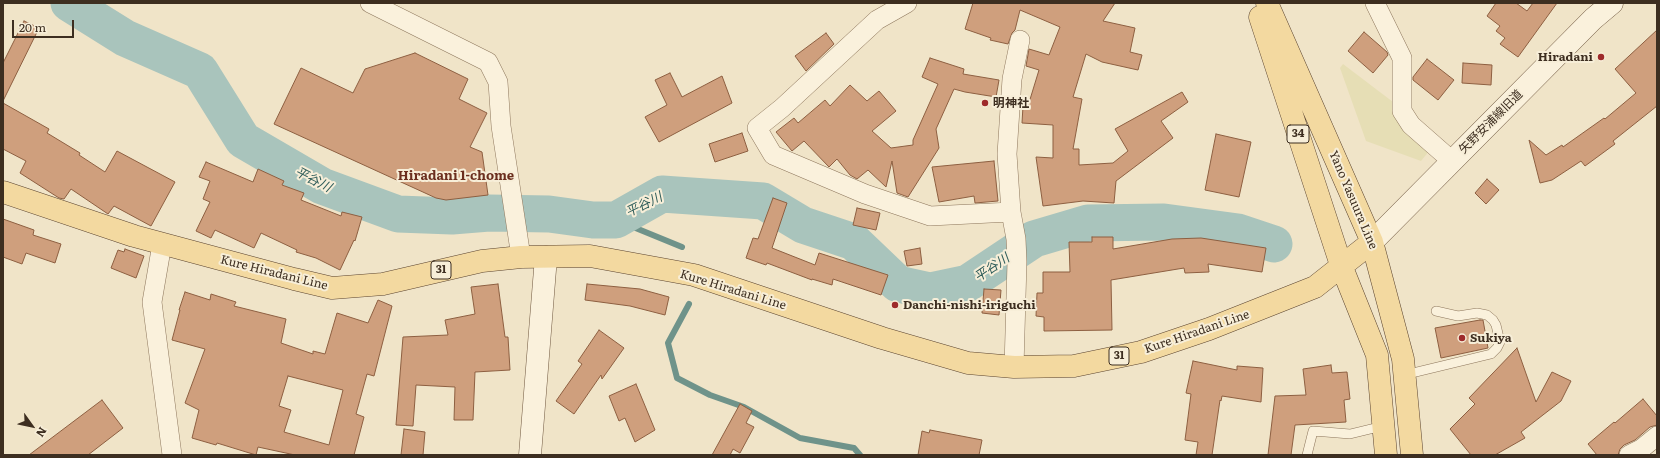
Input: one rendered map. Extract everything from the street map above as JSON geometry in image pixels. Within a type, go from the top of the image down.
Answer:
[{"type":"main road","name":"34","points":[[1255,3],[1341,265],[1377,355],[1386,455]]},
{"type":"main road","name":"Yano Yasuura Line","points":[[1267,3],[1372,242],[1403,359],[1412,455]]},
{"type":"main road","name":"Kure Hiradani Line","points":[[3,192],[134,236],[332,288],[383,284],[482,261],[521,257],[590,256],[694,275],[882,338],[968,363],[1014,367],[1074,366],[1141,352],[1209,330],[1315,287],[1372,242]]},
{"type":"street","points":[[370,3],[488,62],[498,82],[501,126],[521,257]]},
{"type":"street","points":[[907,3],[877,20],[782,108],[758,128],[773,155],[864,194],[930,216],[1011,212]]},
{"type":"street","points":[[1375,3],[1402,58],[1402,111],[1411,125],[1452,161]]},
{"type":"street","name":"矢野安浦線旧道","points":[[1372,242],[1594,19],[1612,3]]},
{"type":"street","points":[[1014,367],[1017,262],[1016,239],[1011,212],[1007,154],[1012,79],[1020,40]]},
{"type":"street","points":[[162,244],[152,302],[172,455]]},
{"type":"street","points":[[530,455],[546,257]]},
{"type":"street","points":[[1629,455],[1641,449],[1657,436]]},
{"type":"lane","points":[[1404,375],[1491,354],[1500,342],[1496,325],[1493,320],[1487,316],[1477,313],[1458,316],[1436,311]]},
{"type":"lane","points":[[1307,455],[1314,431],[1350,434],[1383,426]]},
{"type":"shaded area","points":[[1343,64],[1393,102],[1430,150],[1421,161],[1366,141],[1340,68]]},
{"type":"building","points":[[973,3],[1115,3],[1103,21],[1135,28],[1130,52],[1142,55],[1138,70],[1102,62],[1086,54],[1073,97],[1082,99],[1073,149],[1079,149],[1079,165],[1113,163],[1128,151],[1115,129],[1182,92],[1188,102],[1161,121],[1173,138],[1116,181],[1114,203],[1083,201],[1043,206],[1036,157],[1053,158],[1053,125],[1022,123],[1023,106],[1028,106],[1039,70],[1026,66],[1029,49],[1049,55],[1060,27],[1020,10],[1015,30],[1012,33],[1008,44],[990,40],[991,38],[965,29]]},
{"type":"building","points":[[1496,3],[1516,3],[1527,11],[1533,3],[1557,3],[1518,57],[1500,44],[1505,38],[1496,31],[1500,26],[1487,16]]},
{"type":"building","points":[[24,21],[39,28],[3,101],[3,63]]},
{"type":"building","points":[[1657,30],[1657,106],[1613,141],[1615,144],[1585,166],[1581,161],[1552,180],[1540,183],[1529,140],[1546,155],[1562,145],[1563,147],[1604,118],[1605,119],[1636,93],[1615,69]]},
{"type":"building","points":[[1364,32],[1387,52],[1388,55],[1373,73],[1348,51]]},
{"type":"building","points":[[826,33],[834,44],[806,71],[795,56]]},
{"type":"building","points":[[415,53],[468,79],[459,99],[487,113],[470,147],[482,152],[488,195],[446,200],[436,198],[274,124],[301,68],[353,93],[365,69]]},
{"type":"building","points":[[930,58],[964,69],[963,74],[999,80],[996,97],[954,89],[936,129],[939,148],[908,197],[897,193],[892,161],[886,187],[868,170],[857,179],[850,175],[837,159],[829,167],[804,141],[792,151],[776,132],[794,118],[798,123],[825,100],[830,106],[850,85],[867,101],[879,91],[896,111],[872,131],[891,148],[913,145],[913,140],[938,84],[922,77]]},
{"type":"building","points":[[1427,59],[1454,80],[1438,100],[1413,80],[1413,77]]},
{"type":"building","points":[[1463,63],[1492,65],[1491,85],[1462,83]]},
{"type":"building","points":[[670,73],[682,97],[722,76],[732,103],[659,142],[645,117],[667,105],[655,80]]},
{"type":"building","points":[[3,103],[49,129],[47,133],[80,153],[79,155],[105,172],[117,151],[175,182],[151,226],[114,206],[108,214],[71,189],[64,199],[59,198],[20,173],[26,161],[3,149]]},
{"type":"building","points":[[742,133],[748,151],[715,162],[709,144]]},
{"type":"building","points":[[1216,134],[1251,142],[1239,197],[1205,190]]},
{"type":"building","points":[[994,161],[998,201],[975,203],[974,196],[939,202],[932,167]]},
{"type":"building","points":[[206,162],[253,182],[258,169],[284,181],[282,185],[304,193],[301,200],[341,216],[342,212],[362,217],[355,241],[354,240],[340,270],[316,258],[296,252],[297,250],[261,233],[254,248],[215,230],[211,238],[196,231],[210,202],[203,199],[210,181],[199,177]]},
{"type":"building","points":[[1487,179],[1499,190],[1486,204],[1475,193]]},
{"type":"building","points":[[773,198],[787,203],[772,248],[815,265],[819,253],[888,275],[881,295],[833,279],[832,285],[812,280],[767,263],[766,265],[746,258],[753,238],[758,239]]},
{"type":"building","points":[[857,208],[880,213],[876,230],[853,225]]},
{"type":"building","points":[[3,219],[34,230],[33,235],[61,244],[55,263],[26,253],[22,264],[3,257]]},
{"type":"building","points":[[1092,237],[1113,237],[1113,249],[1172,239],[1201,238],[1266,248],[1262,272],[1208,264],[1209,272],[1185,273],[1184,268],[1111,280],[1112,330],[1044,331],[1044,317],[1036,316],[1037,293],[1043,293],[1043,272],[1070,272],[1069,242],[1092,242]]},
{"type":"building","points":[[920,248],[922,264],[907,266],[904,251]]},
{"type":"building","points":[[125,249],[144,256],[136,278],[111,268],[118,250],[124,252]]},
{"type":"building","points":[[498,284],[505,337],[508,337],[510,370],[475,372],[473,420],[454,420],[455,387],[416,385],[413,426],[396,425],[403,337],[448,335],[445,320],[475,314],[471,287]]},
{"type":"building","points":[[587,284],[640,289],[669,297],[665,315],[630,306],[585,300]]},
{"type":"building","points":[[984,289],[1001,290],[999,315],[982,313]]},
{"type":"building","points":[[185,292],[210,300],[211,294],[236,302],[234,306],[286,319],[281,343],[313,354],[313,351],[325,354],[337,313],[368,323],[378,300],[392,306],[374,376],[367,374],[356,414],[364,417],[354,455],[295,455],[258,447],[256,455],[217,443],[216,445],[192,438],[199,410],[185,403],[205,349],[172,340]],"holes":[[[288,376],[343,390],[329,445],[284,432],[291,410],[279,406]]]},
{"type":"building","name":"Sukiya","points":[[1483,320],[1488,348],[1441,358],[1435,328]]},
{"type":"building","points":[[599,330],[624,348],[602,379],[601,375],[574,414],[556,401],[582,364],[578,361]]},
{"type":"building","points":[[1517,348],[1536,402],[1552,372],[1571,381],[1561,401],[1521,432],[1525,438],[1495,455],[1471,455],[1450,429],[1475,404],[1469,398]]},
{"type":"building","points":[[1193,361],[1237,370],[1237,366],[1263,368],[1261,402],[1222,396],[1221,401],[1220,400],[1212,455],[1196,455],[1198,442],[1185,440],[1191,394],[1186,393]]},
{"type":"building","points":[[1331,365],[1332,373],[1347,372],[1350,399],[1344,400],[1346,422],[1295,425],[1291,455],[1268,455],[1275,396],[1306,395],[1303,369]]},
{"type":"building","points":[[636,384],[655,430],[635,442],[625,418],[619,421],[609,396]]},
{"type":"building","points":[[1643,399],[1657,416],[1657,425],[1650,427],[1635,440],[1624,445],[1620,449],[1618,455],[1597,455],[1588,444]]},
{"type":"building","points":[[102,400],[123,428],[88,455],[29,455]]},
{"type":"building","points":[[740,404],[752,411],[746,423],[754,427],[740,453],[733,449],[730,455],[712,455]]},
{"type":"building","points":[[404,429],[425,432],[423,455],[401,455]]},
{"type":"building","points":[[930,430],[982,440],[979,455],[918,455],[922,431],[929,433]]},
{"type":"waterway","name":"平谷川","points":[[69,3],[125,38],[200,71],[243,140],[322,186],[398,214],[452,216],[489,213],[549,214],[593,220],[616,220],[662,194],[763,201],[803,225],[854,242],[898,284],[930,291],[968,283],[1034,239],[1088,223],[1164,222],[1238,232],[1274,244]]},
{"type":"waterway","name":"平谷川","points":[[616,220],[682,247]]},
{"type":"waterway","name":"平谷川","points":[[689,304],[668,343],[677,378],[710,395],[744,407],[800,438],[854,448],[860,455]]},
{"type":"place","name":"Hiradani","points":[[1601,57]]},
{"type":"place","name":"明神社","points":[[985,103]]},
{"type":"place","name":"Danchi-nishi-iriguchi","points":[[895,305]]},
{"type":"place","name":"Sukiya","points":[[1462,338]]},
{"type":"district","name":"Hiradani 1-chome","points":[[456,176]]}]
